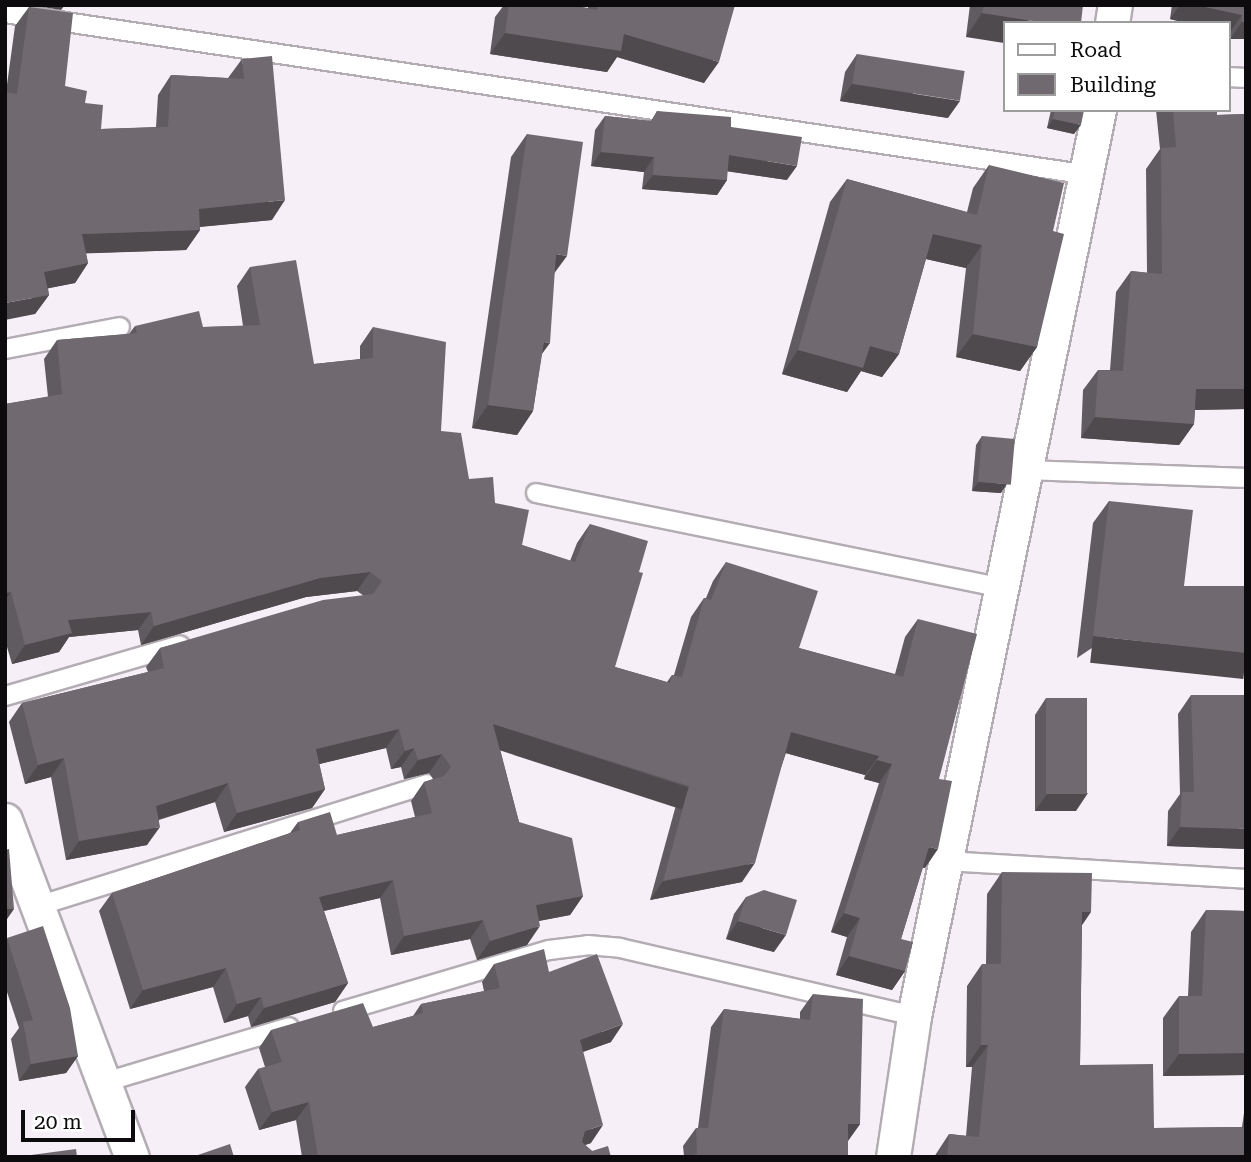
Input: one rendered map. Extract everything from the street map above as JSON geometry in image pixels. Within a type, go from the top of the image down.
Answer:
[{"type":"street","points":[[893,1157],[914,1016],[1089,175],[1099,112]]},
{"type":"street","points":[[5,820],[132,1157]]},
{"type":"lane","points":[[5,13],[1089,175]]},
{"type":"lane","points":[[5,349],[120,327]]},
{"type":"lane","points":[[1027,470],[1246,478]]},
{"type":"lane","points":[[536,493],[1003,588]]},
{"type":"lane","points":[[5,696],[203,639]]},
{"type":"lane","points":[[38,906],[427,785]]},
{"type":"lane","points":[[946,861],[1246,879]]},
{"type":"lane","points":[[105,1082],[549,950],[588,945],[620,948],[914,1016]]},
{"type":"building","points":[[509,5],[569,5],[597,10],[598,5],[735,5],[719,62],[624,34],[621,51],[505,33]]},
{"type":"building","points":[[984,5],[1083,5],[1081,21],[1033,21],[982,13]]},
{"type":"building","points":[[1196,5],[1246,5],[1246,22],[1242,22],[1242,15]]},
{"type":"building","points":[[29,7],[73,13],[65,86],[87,91],[85,103],[103,105],[101,129],[168,127],[171,75],[244,79],[242,59],[272,56],[285,200],[199,209],[200,230],[82,234],[88,263],[44,272],[49,295],[5,303],[5,92],[17,94]]},
{"type":"building","points":[[857,54],[965,71],[960,101],[852,84]]},
{"type":"building","points":[[657,111],[731,117],[731,127],[802,137],[797,166],[729,155],[727,180],[653,175],[654,157],[601,152],[605,116],[652,121]]},
{"type":"building","points":[[1055,112],[1084,112],[1081,125],[1053,119]]},
{"type":"building","points":[[1173,112],[1246,114],[1246,389],[1196,389],[1194,424],[1095,417],[1098,370],[1123,371],[1131,271],[1162,274],[1161,148],[1176,147]]},
{"type":"building","points":[[527,134],[583,142],[567,256],[556,254],[550,343],[544,342],[533,411],[488,405]]},
{"type":"building","points":[[989,165],[1064,183],[1053,231],[1064,234],[1037,347],[973,334],[982,245],[933,234],[899,354],[870,346],[863,368],[798,350],[847,179],[977,215]]},
{"type":"building","points":[[296,260],[314,364],[373,358],[373,327],[446,342],[441,431],[461,433],[469,479],[493,477],[495,503],[529,510],[522,545],[575,562],[590,524],[648,541],[639,572],[643,573],[615,667],[670,683],[672,675],[682,677],[704,598],[711,600],[726,562],[818,591],[799,648],[903,677],[918,619],[977,634],[939,779],[952,781],[938,849],[929,847],[901,939],[913,942],[905,971],[849,956],[860,918],[844,913],[892,764],[877,760],[879,756],[791,732],[755,863],[663,881],[689,786],[493,724],[519,822],[572,838],[583,896],[536,905],[540,926],[490,941],[483,920],[404,936],[393,880],[319,897],[348,983],[264,1008],[261,997],[237,1004],[226,968],[143,990],[112,893],[300,830],[298,822],[330,812],[337,835],[432,813],[424,782],[444,776],[451,767],[442,754],[418,760],[414,748],[405,751],[399,729],[316,749],[325,789],[237,813],[228,783],[156,806],[160,827],[79,841],[64,758],[38,765],[22,703],[164,668],[160,648],[323,600],[373,594],[382,581],[370,572],[320,578],[154,626],[151,612],[68,620],[72,633],[25,645],[11,592],[5,593],[5,404],[62,394],[57,340],[137,333],[135,326],[199,311],[203,327],[260,325],[250,267]]},
{"type":"building","points":[[982,436],[1015,439],[1011,485],[978,482]]},
{"type":"building","points":[[1109,501],[1193,510],[1184,586],[1246,586],[1246,653],[1093,636]]},
{"type":"building","points":[[1191,695],[1246,695],[1246,829],[1180,827],[1182,792],[1194,792]]},
{"type":"building","points":[[1046,698],[1087,698],[1087,794],[1046,794]]},
{"type":"building","points":[[9,849],[14,909],[5,909],[5,850]]},
{"type":"building","points":[[1002,872],[1092,873],[1091,912],[1082,912],[1080,1065],[1153,1064],[1154,1128],[1246,1127],[1246,1157],[947,1157],[949,1134],[979,1137],[988,1045],[981,1045],[982,964],[1001,964]]},
{"type":"building","points":[[764,890],[797,900],[786,935],[738,921],[746,897]]},
{"type":"building","points":[[1206,910],[1246,911],[1246,1053],[1179,1054],[1179,996],[1202,996]]},
{"type":"building","points":[[43,926],[70,1008],[78,1056],[31,1064],[23,1022],[33,1020],[7,938]]},
{"type":"building","points":[[544,949],[549,972],[597,954],[623,1024],[580,1040],[603,1125],[585,1131],[582,1142],[592,1151],[608,1146],[611,1157],[318,1157],[309,1102],[272,1112],[258,1069],[282,1062],[271,1030],[363,1003],[373,1027],[423,1013],[421,1004],[500,988],[494,964]]},
{"type":"building","points":[[813,994],[863,999],[860,1124],[848,1124],[848,1157],[680,1157],[697,1154],[696,1128],[708,1128],[724,1009],[810,1020]]},
{"type":"building","points":[[230,1144],[234,1157],[195,1156]]},
{"type":"building","points":[[76,1149],[77,1157],[16,1157]]}]
